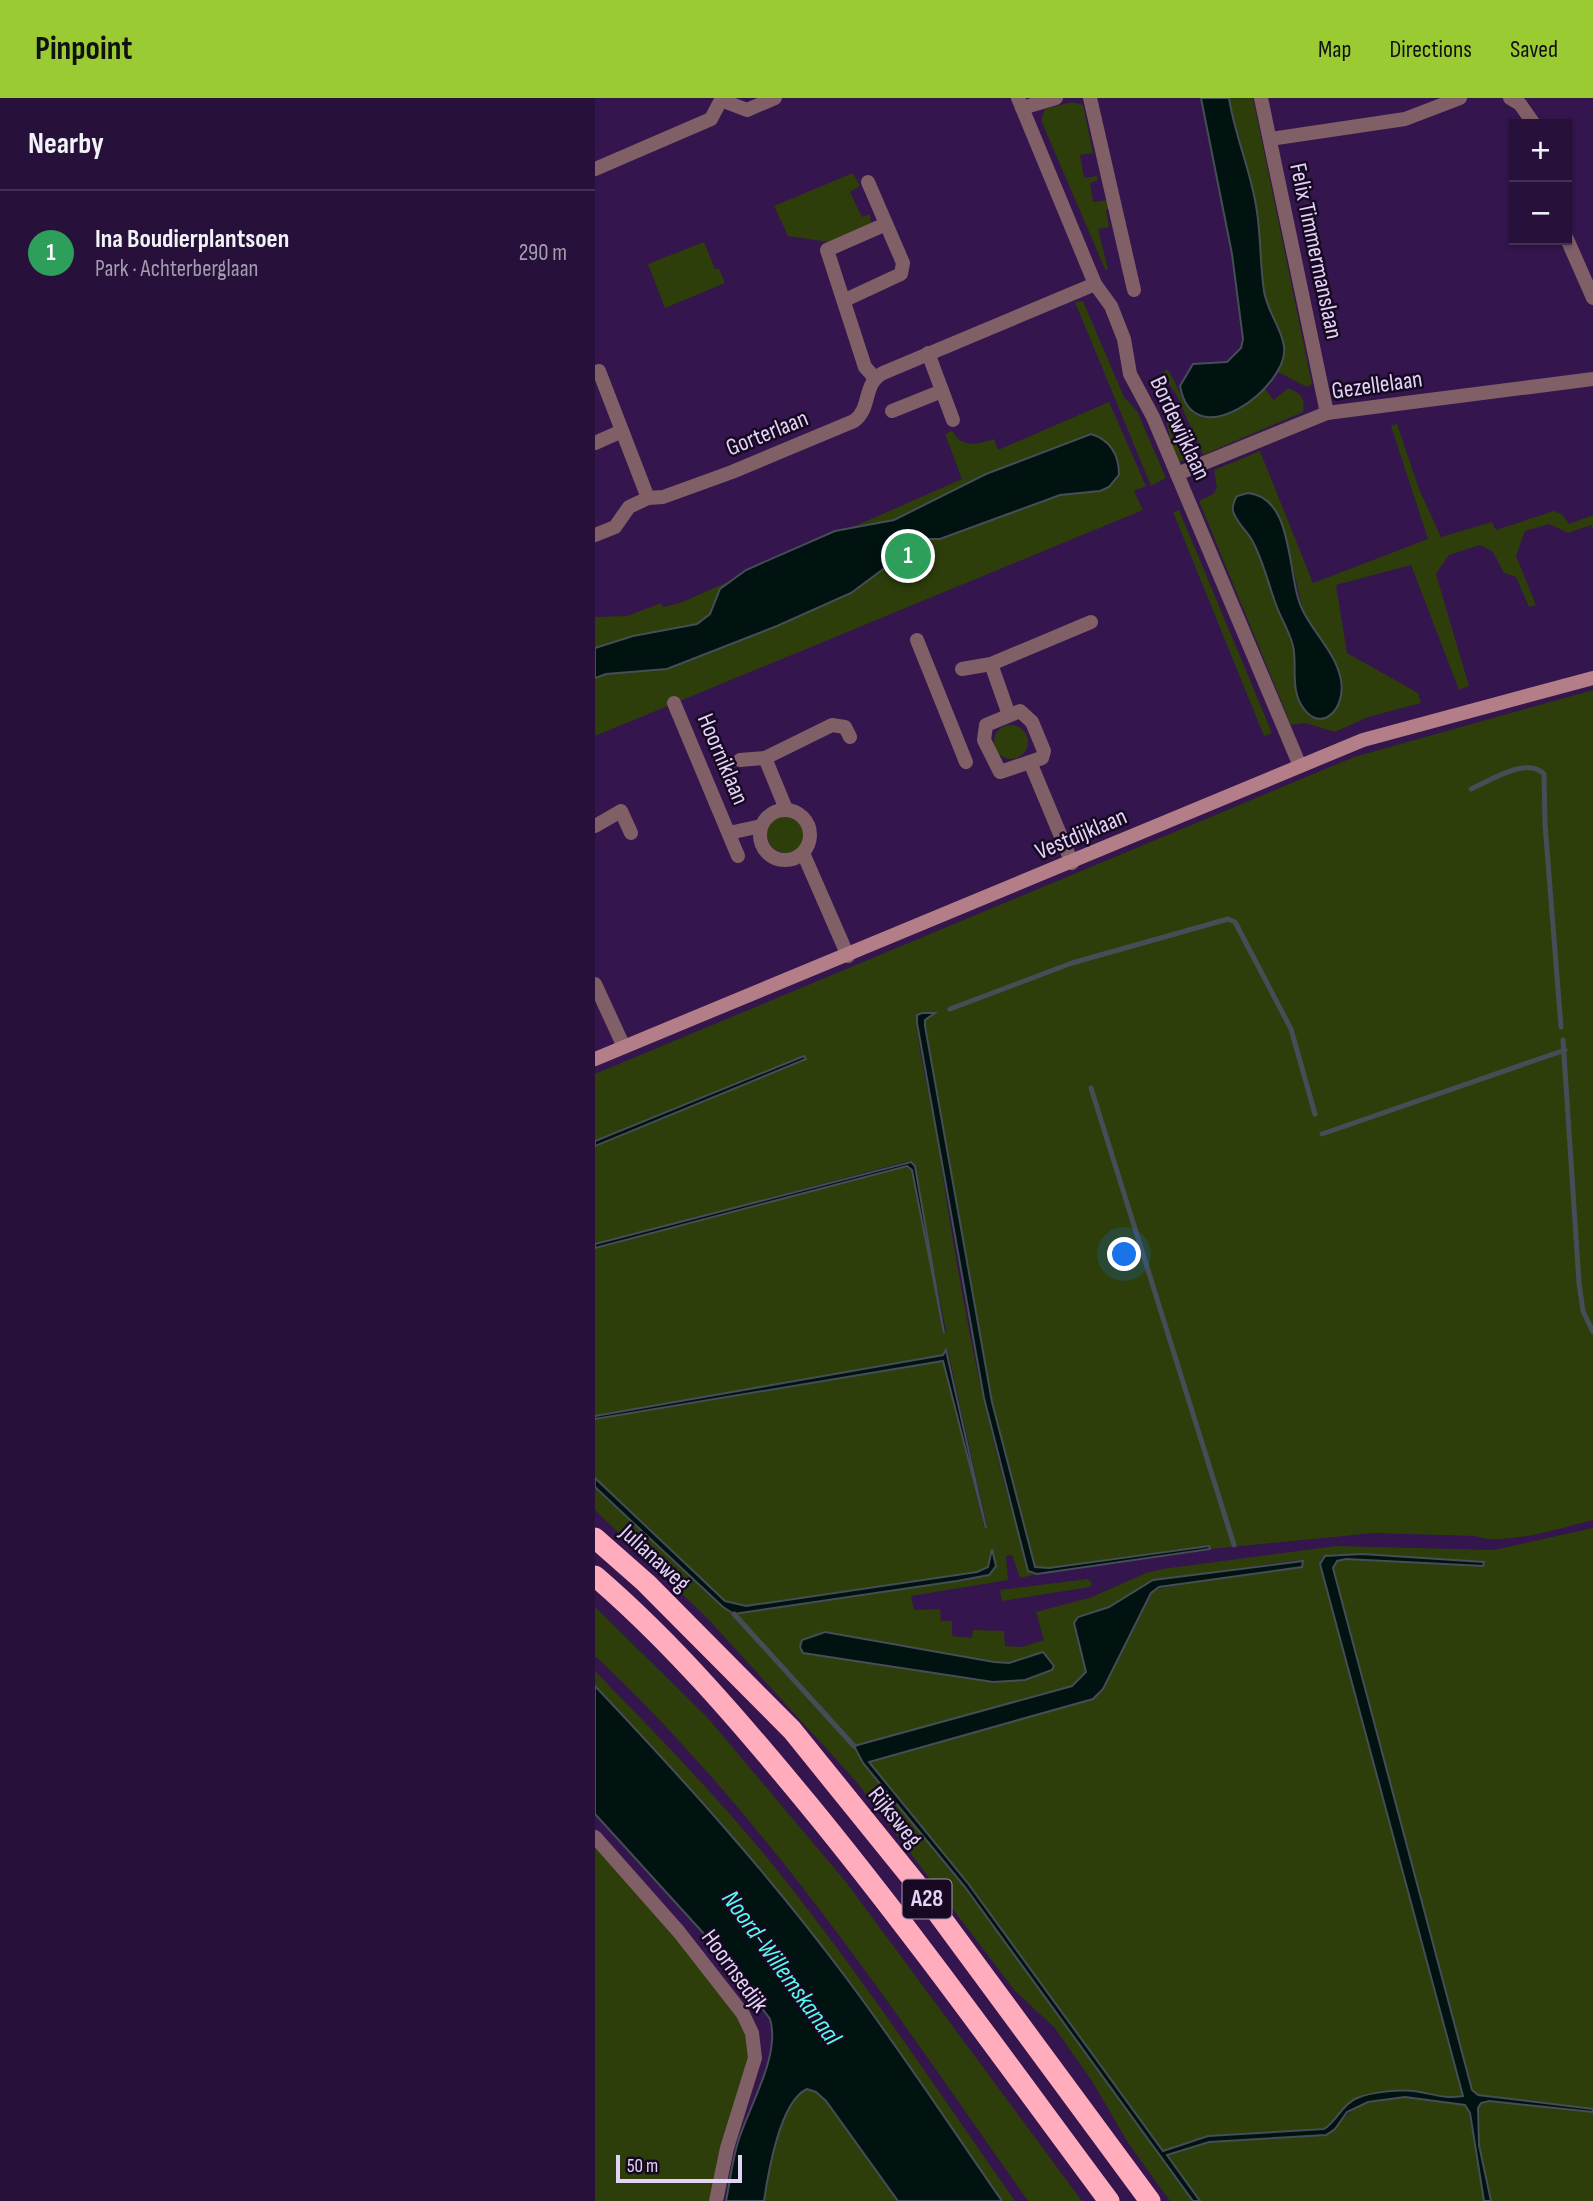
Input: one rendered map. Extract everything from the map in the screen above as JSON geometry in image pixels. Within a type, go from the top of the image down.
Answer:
[{"type":"highway","name":"Julianaweg","points":[[595,1538],[680,1617]]},
{"type":"highway","name":"A28","points":[[595,1576],[643,1621],[759,1744],[874,1884],[1109,2201]]},
{"type":"highway","name":"Rijksweg","points":[[680,1617],[792,1730],[914,1881],[1150,2201]]},
{"type":"street","points":[[595,169],[711,119],[721,99],[747,110],[775,98]]},
{"type":"street","name":"Bordewijklaan","points":[[1056,98],[1020,103],[1095,284],[1111,306],[1124,339],[1135,388],[1153,417],[1300,766]]},
{"type":"street","points":[[1090,98],[1134,290]]},
{"type":"street","name":"Felix Timmermanslaan","points":[[1261,98],[1327,413]]},
{"type":"street","points":[[1270,139],[1405,119],[1460,98]]},
{"type":"street","points":[[1510,98],[1520,104],[1530,119]]},
{"type":"street","points":[[845,300],[901,274],[903,264],[868,182]]},
{"type":"street","points":[[886,224],[827,250],[865,367],[874,377],[1095,284]]},
{"type":"street","points":[[1570,245],[1593,298]]},
{"type":"street","points":[[928,353],[953,420]]},
{"type":"street","points":[[595,373],[599,371],[648,498]]},
{"type":"street","name":"Gorterlaan","points":[[595,535],[615,527],[629,506],[648,498],[663,497],[732,472],[854,421],[863,410],[874,377]]},
{"type":"street","name":"Gezellelaan","points":[[1177,474],[1327,413],[1593,379]]},
{"type":"street","points":[[892,411],[943,391]]},
{"type":"street","points":[[595,443],[622,431]]},
{"type":"street","points":[[962,668],[991,664],[1091,622]]},
{"type":"street","points":[[917,640],[966,762]]},
{"type":"street","points":[[991,664],[1009,715]]},
{"type":"street","name":"Vestdijklaan","points":[[595,1059],[1363,740],[1593,678]]},
{"type":"street","name":"Hoorniklaan","points":[[674,703],[738,856]]},
{"type":"street","points":[[1020,711],[1032,722],[1044,751],[1042,758],[1000,772],[983,735],[986,725],[1020,711]]},
{"type":"street","name":"Hoorniklaan","points":[[740,760],[765,758],[832,725],[845,727],[850,737]]},
{"type":"street","points":[[958,742],[983,735]]},
{"type":"street","name":"Hoorniklaan","points":[[765,758],[786,809]]},
{"type":"street","points":[[1030,762],[1072,863]]},
{"type":"street","name":"Hoorniklaan","points":[[786,809],[796,811],[809,825],[811,835],[803,853],[795,858],[776,859],[761,845],[761,826],[771,813],[786,809]]},
{"type":"street","points":[[595,826],[621,811],[631,833]]},
{"type":"street","name":"Hoorniklaan","points":[[729,833],[761,826]]},
{"type":"street","name":"Hoorniklaan","points":[[803,853],[848,956]]},
{"type":"street","points":[[595,984],[624,1047]]},
{"type":"street","name":"Hoornsedijk","points":[[595,1838],[678,1932],[743,2014],[752,2033],[755,2058],[727,2148],[716,2201]]},
{"type":"green space","points":[[1229,98],[1253,98],[1312,384],[1307,387],[1278,372],[1282,361],[1264,291],[1257,211]]},
{"type":"green space","points":[[1072,102],[1083,105],[1093,153],[1080,155],[1084,178],[1097,176],[1098,180],[1090,183],[1093,202],[1109,200],[1110,208],[1106,210],[1109,227],[1098,229],[1108,269],[1105,269],[1041,120],[1045,109]]},
{"type":"green space","points":[[853,173],[860,186],[850,192],[862,217],[870,214],[871,226],[828,242],[788,236],[774,206]]},
{"type":"green space","points":[[704,242],[715,269],[719,269],[725,283],[665,308],[648,264]]},
{"type":"green space","points":[[1083,301],[1124,397],[1137,411],[1166,478],[1151,486],[1075,302]]},
{"type":"green space","points":[[1167,369],[1185,403],[1193,413],[1203,418],[1225,415],[1264,388],[1274,400],[1288,388],[1296,392],[1303,399],[1303,412],[1203,455],[1177,396],[1162,374]]},
{"type":"green space","points":[[1158,385],[1170,395],[1197,460],[1179,461],[1174,455]]},
{"type":"green space","points":[[1109,402],[1146,486],[1134,491],[1143,510],[595,736],[595,617],[627,616],[661,603],[663,607],[680,603],[962,479],[945,434],[952,431],[960,440],[970,444],[994,439],[998,450]]},
{"type":"green space","points":[[1397,424],[1419,489],[1441,537],[1492,522],[1496,530],[1554,511],[1562,514],[1569,524],[1593,515],[1593,528],[1591,525],[1568,533],[1549,524],[1525,531],[1516,556],[1536,605],[1529,607],[1516,577],[1504,573],[1493,552],[1480,545],[1449,555],[1436,574],[1469,686],[1459,690],[1411,565],[1336,585],[1347,653],[1418,693],[1421,703],[1368,717],[1335,732],[1305,723],[1291,725],[1199,501],[1213,494],[1217,488],[1214,470],[1260,451],[1313,583],[1428,539],[1391,426]],"holes":[[[1256,494],[1275,509],[1287,541],[1303,611],[1294,662],[1294,650],[1253,540]]]},
{"type":"green space","points":[[1179,510],[1272,733],[1264,736],[1173,512]]},
{"type":"green space","points":[[1593,690],[1593,1520],[1516,1538],[1374,1533],[1210,1549],[1209,1546],[1049,1568],[1035,1567],[992,1402],[925,1026],[925,1020],[933,1012],[917,1015],[918,1030],[964,1302],[1000,1467],[1031,1574],[1037,1574],[1020,1578],[1012,1555],[1006,1556],[1008,1580],[911,1596],[914,1610],[940,1609],[941,1621],[952,1621],[952,1636],[972,1638],[973,1630],[1004,1631],[1005,1646],[1022,1647],[1044,1640],[1036,1612],[1092,1597],[1146,1573],[1162,1569],[1336,1546],[1494,1550],[1593,1528],[1593,2109],[1478,2095],[1472,2090],[1333,1568],[1337,1561],[1346,1559],[1483,1566],[1483,1562],[1346,1554],[1325,1556],[1320,1560],[1463,2096],[1440,2098],[1420,2092],[1356,2099],[1324,2129],[1191,2141],[1163,2151],[967,1882],[869,1761],[1093,1699],[1103,1689],[1154,1590],[1299,1560],[1153,1580],[1109,1607],[1077,1617],[1074,1623],[1086,1672],[1072,1687],[854,1746],[863,1763],[965,1887],[1193,2201],[1170,2201],[1128,2143],[1092,2081],[1054,2027],[1015,1991],[855,1780],[708,1619],[595,1510],[595,1487],[730,1613],[989,1575],[992,1549],[988,1567],[977,1572],[746,1606],[725,1601],[595,1478],[595,1419],[943,1361],[984,1526],[987,1526],[948,1351],[943,1355],[595,1416],[595,1248],[903,1166],[912,1170],[943,1333],[946,1331],[913,1163],[908,1161],[595,1244],[595,1146],[805,1059],[804,1056],[595,1141],[595,1074],[1354,757]],"holes":[[[825,1632],[1009,1663],[1043,1652],[1054,1666],[1045,1673],[993,1682],[835,1655],[810,1656]]]},
{"type":"green space","points":[[1011,725],[1023,730],[1028,742],[1023,754],[1011,759],[999,754],[994,742],[999,730]]},
{"type":"green space","points":[[786,815],[799,821],[805,834],[799,847],[786,853],[773,847],[767,834],[773,821]]},
{"type":"green space","points":[[1088,1579],[1092,1583],[1090,1587],[1002,1601],[1000,1590]]},
{"type":"green space","points":[[595,1607],[707,1717],[846,1882],[1082,2201],[1028,2201],[877,1987],[772,1848],[657,1717],[595,1656]]},
{"type":"green space","points":[[595,1671],[711,1793],[777,1870],[869,1992],[1015,2201],[1002,2201],[845,1976],[751,1857],[595,1686]]},
{"type":"green space","points":[[595,1845],[749,2022],[749,2064],[713,2201],[595,2201]]},
{"type":"green space","points":[[807,2089],[816,2092],[826,2101],[898,2201],[764,2201],[782,2123],[797,2096]]},
{"type":"green space","points":[[1405,2097],[1465,2104],[1468,2108],[1484,2201],[1200,2201],[1167,2156],[1209,2142],[1326,2135],[1359,2104]]},
{"type":"green space","points":[[1489,2101],[1593,2112],[1593,2201],[1491,2201],[1479,2145],[1478,2108],[1481,2103]]},
{"type":"water","points":[[1201,98],[1229,98],[1255,198],[1266,298],[1284,346],[1282,362],[1272,379],[1257,395],[1239,408],[1220,416],[1203,416],[1188,407],[1180,386],[1193,364],[1227,362],[1241,348],[1243,339],[1232,254]]},
{"type":"water","points":[[1091,434],[1108,444],[1117,461],[1119,475],[1109,487],[1100,491],[1060,495],[940,539],[914,539],[886,567],[851,593],[777,626],[667,669],[606,674],[595,678],[595,648],[633,636],[697,624],[710,614],[720,589],[746,570],[835,531],[894,520],[986,474]]},
{"type":"water","points":[[1248,493],[1263,498],[1274,509],[1282,524],[1303,611],[1338,670],[1342,691],[1340,700],[1325,718],[1311,716],[1300,703],[1291,640],[1257,549],[1233,511],[1237,496]]},
{"type":"water","points":[[935,1013],[925,1020],[925,1026],[992,1402],[1035,1567],[1049,1568],[1209,1546],[1210,1549],[1037,1574],[1028,1571],[984,1398],[917,1023],[917,1015]]},
{"type":"water","points":[[804,1056],[806,1059],[595,1146],[595,1141]]},
{"type":"water","points":[[911,1162],[915,1166],[944,1333],[912,1170],[907,1166],[595,1248],[595,1244]]},
{"type":"water","points":[[946,1350],[986,1528],[943,1361],[595,1419],[595,1416],[943,1355]]},
{"type":"water","points":[[595,1478],[725,1601],[746,1606],[977,1572],[988,1567],[992,1549],[996,1566],[989,1575],[957,1581],[734,1614],[723,1607],[595,1487]]},
{"type":"water","points":[[1362,1554],[1484,1562],[1483,1566],[1346,1559],[1337,1561],[1333,1568],[1472,2090],[1478,2095],[1593,2109],[1593,2112],[1489,2101],[1481,2103],[1478,2108],[1479,2145],[1491,2201],[1484,2201],[1470,2113],[1465,2105],[1405,2097],[1368,2102],[1347,2112],[1335,2129],[1326,2135],[1209,2142],[1167,2155],[1200,2201],[1193,2201],[965,1887],[863,1763],[854,1746],[1072,1686],[1086,1672],[1074,1623],[1078,1617],[1109,1607],[1153,1580],[1303,1561],[1302,1567],[1159,1587],[1151,1593],[1103,1689],[1093,1699],[869,1762],[967,1882],[1163,2151],[1208,2136],[1324,2129],[1350,2102],[1379,2092],[1405,2091],[1447,2097],[1463,2096],[1320,1564],[1325,1556]]},
{"type":"water","points":[[825,1632],[994,1662],[1009,1663],[1043,1652],[1054,1666],[1052,1670],[1025,1680],[993,1682],[803,1653],[800,1647],[802,1640]]},
{"type":"water","name":"Noord-Willemskanaal","points":[[595,1686],[724,1827],[815,1937],[885,2031],[1002,2201],[898,2201],[826,2101],[816,2092],[807,2089],[789,2108],[783,2122],[772,2156],[764,2201],[726,2201],[738,2142],[768,2064],[772,2033],[770,2019],[716,1947],[595,1814]]},
{"type":"waterway","points":[[1471,789],[1519,769],[1537,769],[1544,774],[1545,824],[1561,1027]]},
{"type":"waterway","points":[[950,1009],[1072,963],[1228,919],[1235,922],[1291,1029],[1315,1114]]},
{"type":"waterway","points":[[1563,1040],[1579,1283],[1583,1311],[1593,1332]]},
{"type":"waterway","points":[[1322,1134],[1565,1050]]},
{"type":"waterway","points":[[1091,1088],[1234,1545]]},
{"type":"waterway","points":[[734,1614],[854,1746]]},
{"type":"place","name":"Ina Boudierplantsoen","points":[[908,556]]}]
